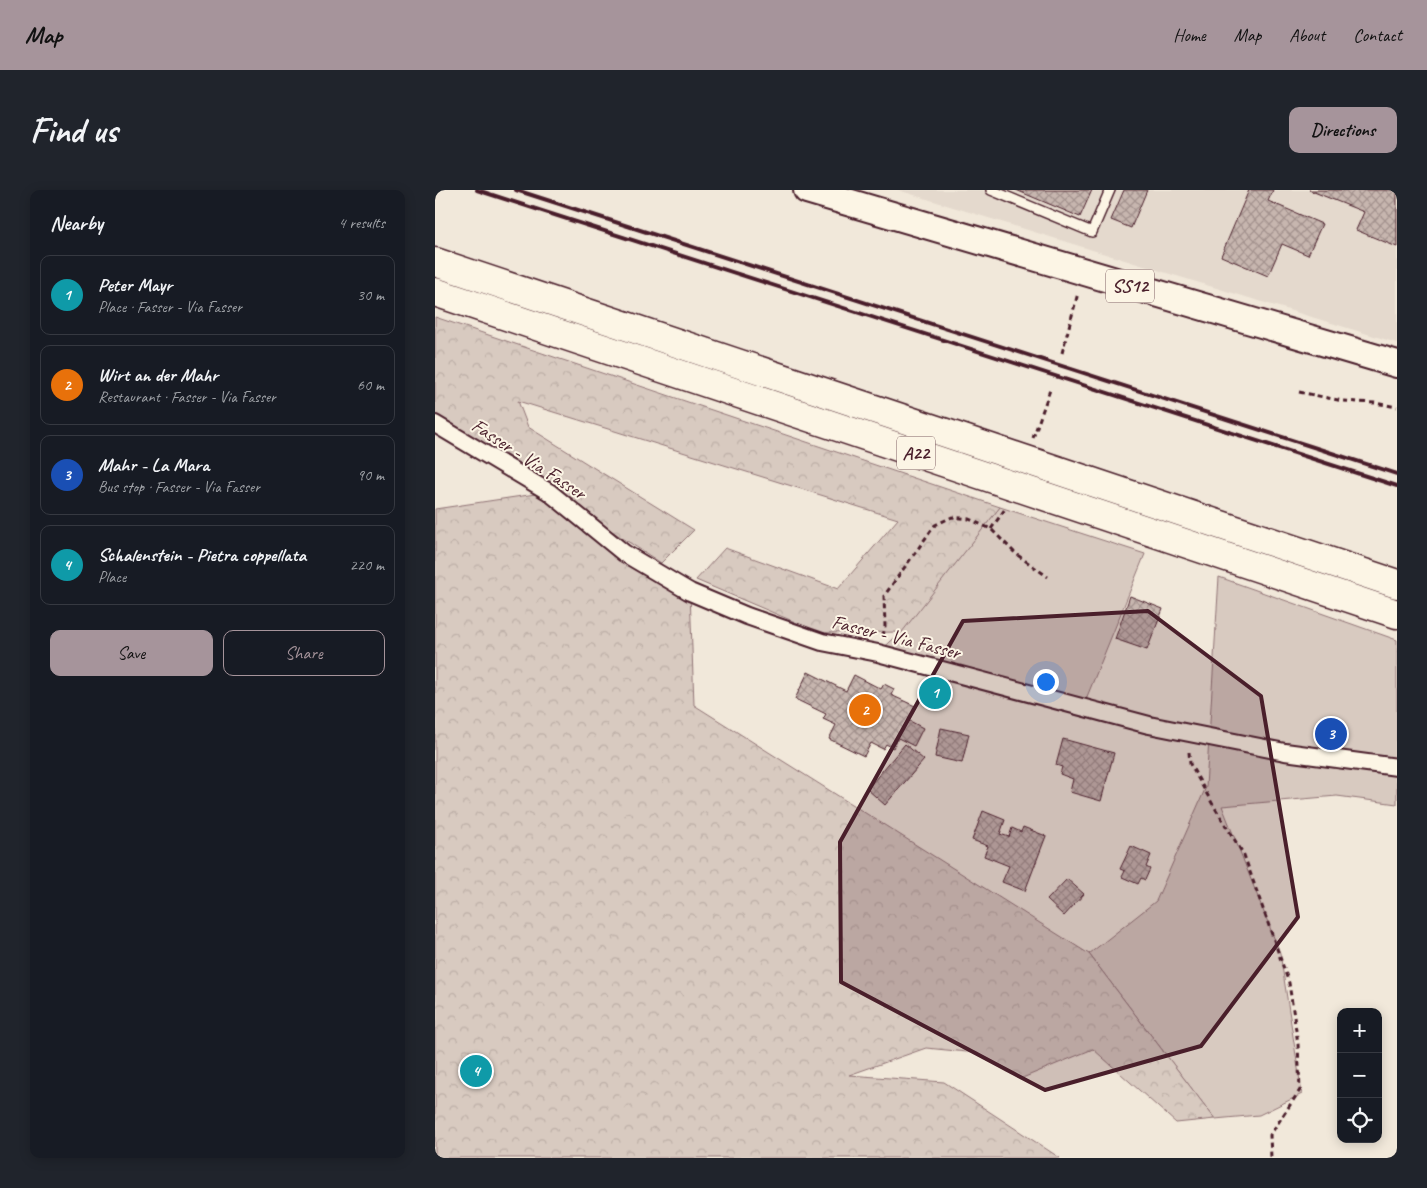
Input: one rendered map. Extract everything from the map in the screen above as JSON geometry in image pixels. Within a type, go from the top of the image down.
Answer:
[{"type":"highway","name":"A22","points":[[435,262],[1397,584]]},
{"type":"highway","name":"A22","points":[[435,292],[1397,614]]},
{"type":"main road","name":"SS12","points":[[807,190],[1397,364]]},
{"type":"street","name":"Fasser - Via Fasser","points":[[435,424],[549,492],[624,552],[690,592],[747,616],[822,642],[879,653],[1188,734],[1285,752],[1397,767]]},
{"type":"lane","points":[[991,190],[1092,232],[1110,190]]},
{"type":"path","points":[[1062,353],[1083,272]]},
{"type":"path","points":[[1031,443],[1051,387]]},
{"type":"path","points":[[1299,392],[1343,401],[1375,403],[1397,407]]},
{"type":"path","points":[[991,529],[1006,508]]},
{"type":"path","points":[[879,653],[885,626],[884,596],[935,525],[952,517],[969,518],[991,529],[1016,554],[1048,576]]},
{"type":"path","points":[[1188,734],[1190,764],[1244,855],[1289,983],[1298,1044],[1300,1090],[1270,1135],[1271,1158]]},
{"type":"highlighted area","points":[[1148,611],[1261,696],[1298,917],[1201,1046],[1045,1090],[841,982],[840,842],[963,621]]},
{"type":"shaded area","points":[[898,190],[1397,190],[1397,343],[1157,270]]},
{"type":"green space","points":[[435,317],[1000,507],[902,632],[821,633],[696,580],[725,548],[838,589],[898,519],[518,401],[528,427],[694,530],[661,563],[550,491],[435,424]]},
{"type":"green space","points":[[549,492],[690,592],[694,705],[1089,954],[1215,1119],[1176,1123],[1093,1049],[1020,1079],[977,1053],[926,1048],[849,1075],[944,1082],[1060,1158],[435,1158],[435,509]]},
{"type":"green space","points":[[1000,507],[1145,554],[1084,704],[878,653],[902,631]]},
{"type":"green space","points":[[1219,577],[1397,640],[1397,804],[1337,796],[1222,806],[1280,953],[1302,1094],[1259,1115],[1215,1119],[1089,954],[1156,901],[1206,787]]},
{"type":"building","points":[[1016,190],[1092,190],[1080,217]]},
{"type":"building","points":[[1124,190],[1147,190],[1131,228],[1111,220]]},
{"type":"building","points":[[1249,190],[1273,190],[1268,201],[1322,224],[1308,255],[1282,244],[1268,276],[1221,256]]},
{"type":"building","points":[[1309,190],[1397,190],[1397,247],[1356,230],[1364,212]]},
{"type":"building","points":[[1130,596],[1163,609],[1147,650],[1115,639]]},
{"type":"building","points":[[808,672],[846,691],[854,675],[881,689],[884,684],[894,689],[891,695],[915,706],[908,720],[923,728],[914,746],[898,738],[893,748],[886,744],[883,749],[871,743],[864,756],[829,739],[836,725],[823,719],[826,714],[795,699]]},
{"type":"building","points":[[941,728],[969,734],[962,763],[935,757]]},
{"type":"building","points":[[1063,739],[1114,753],[1101,801],[1070,792],[1073,779],[1060,774],[1062,767],[1056,765]]},
{"type":"building","points":[[905,744],[924,760],[885,805],[867,789]]},
{"type":"building","points":[[983,811],[1005,820],[1000,834],[1009,837],[1012,828],[1021,832],[1023,827],[1046,836],[1025,891],[1002,882],[1009,866],[984,856],[988,846],[972,840]]},
{"type":"building","points":[[1131,846],[1151,855],[1146,867],[1150,869],[1145,880],[1141,878],[1138,884],[1122,877],[1125,871],[1120,869]]},
{"type":"building","points":[[1067,879],[1084,894],[1064,916],[1047,900]]},
{"type":"railway","points":[[477,190],[1397,486]]},
{"type":"railway","points":[[516,190],[1397,474]]},
{"type":"place","name":"Peter Mayr","points":[[935,693]]},
{"type":"place","name":"Wirt an der Mahr","points":[[865,710]]},
{"type":"place","name":"Mahr - La Mara","points":[[1331,734]]},
{"type":"place","name":"Schalenstein - Pietra coppellata","points":[[476,1071]]}]
